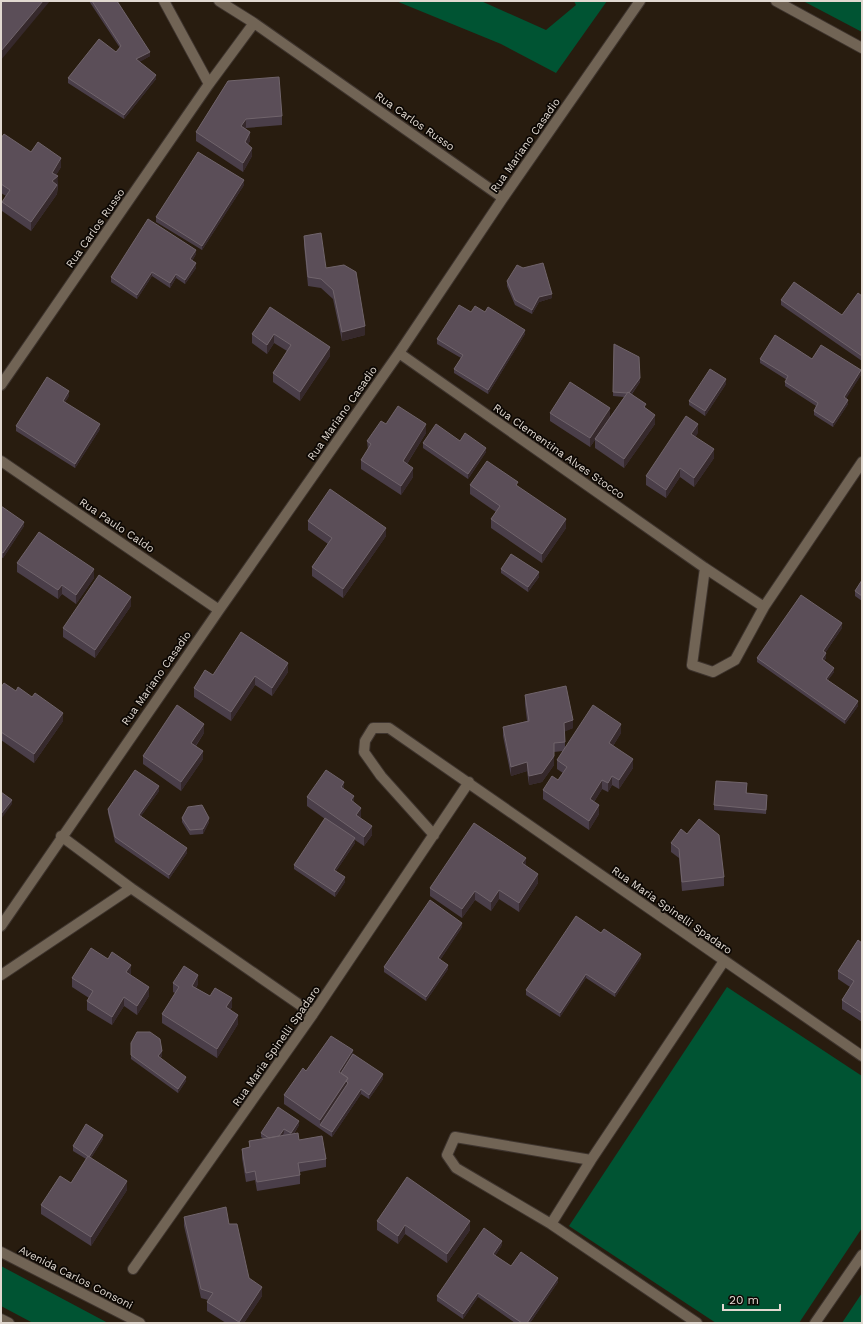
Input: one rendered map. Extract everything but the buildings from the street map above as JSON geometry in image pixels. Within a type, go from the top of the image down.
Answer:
[{"type":"street","points":[[164,1],[209,84]]},
{"type":"street","name":"Rua Carlos Russo","points":[[219,1],[254,23],[503,198]]},
{"type":"street","name":"Rua Mariano Casadio","points":[[1,926],[62,836],[399,353],[503,198],[640,1]]},
{"type":"street","points":[[776,1],[862,48]]},
{"type":"street","name":"Rua Carlos Russo","points":[[1,384],[209,84],[254,23]]},
{"type":"street","name":"Rua Clementina Alves Stocco","points":[[399,353],[705,568],[764,607]]},
{"type":"street","name":"Rua Paulo Caldo","points":[[1,461],[219,610]]},
{"type":"street","points":[[705,568],[692,665],[713,672],[735,660],[764,607],[862,462]]},
{"type":"street","name":"Rua Maria Spinelli Spadaro","points":[[434,834],[381,776],[364,752],[365,741],[373,728],[389,728],[469,782],[862,1056]]},
{"type":"street","name":"Rua Maria Spinelli Spadaro","points":[[133,1269],[313,1014],[469,782]]},
{"type":"street","points":[[62,836],[131,888],[313,1014]]},
{"type":"street","points":[[1,975],[131,888]]},
{"type":"street","points":[[551,1224],[724,961]]},
{"type":"street","points":[[592,1160],[456,1137],[447,1155],[456,1168],[551,1224],[697,1323]]},
{"type":"street","name":"Avenida Carlos Consoni","points":[[1,1252],[140,1323]]},
{"type":"street","points":[[815,1323],[862,1255]]},
{"type":"street","points":[[1,1319],[8,1323]]},
{"type":"green space","points":[[396,1],[481,1],[546,30],[576,5],[574,1],[607,1],[556,73],[501,44]]},
{"type":"green space","points":[[803,1],[862,1],[862,32],[805,2]]},
{"type":"green space","points":[[727,987],[862,1076],[862,1228],[799,1323],[716,1323],[569,1226]]},
{"type":"green space","points":[[1,1266],[108,1323],[33,1323],[1,1306]]},
{"type":"green space","points":[[862,1293],[862,1323],[842,1323]]}]
